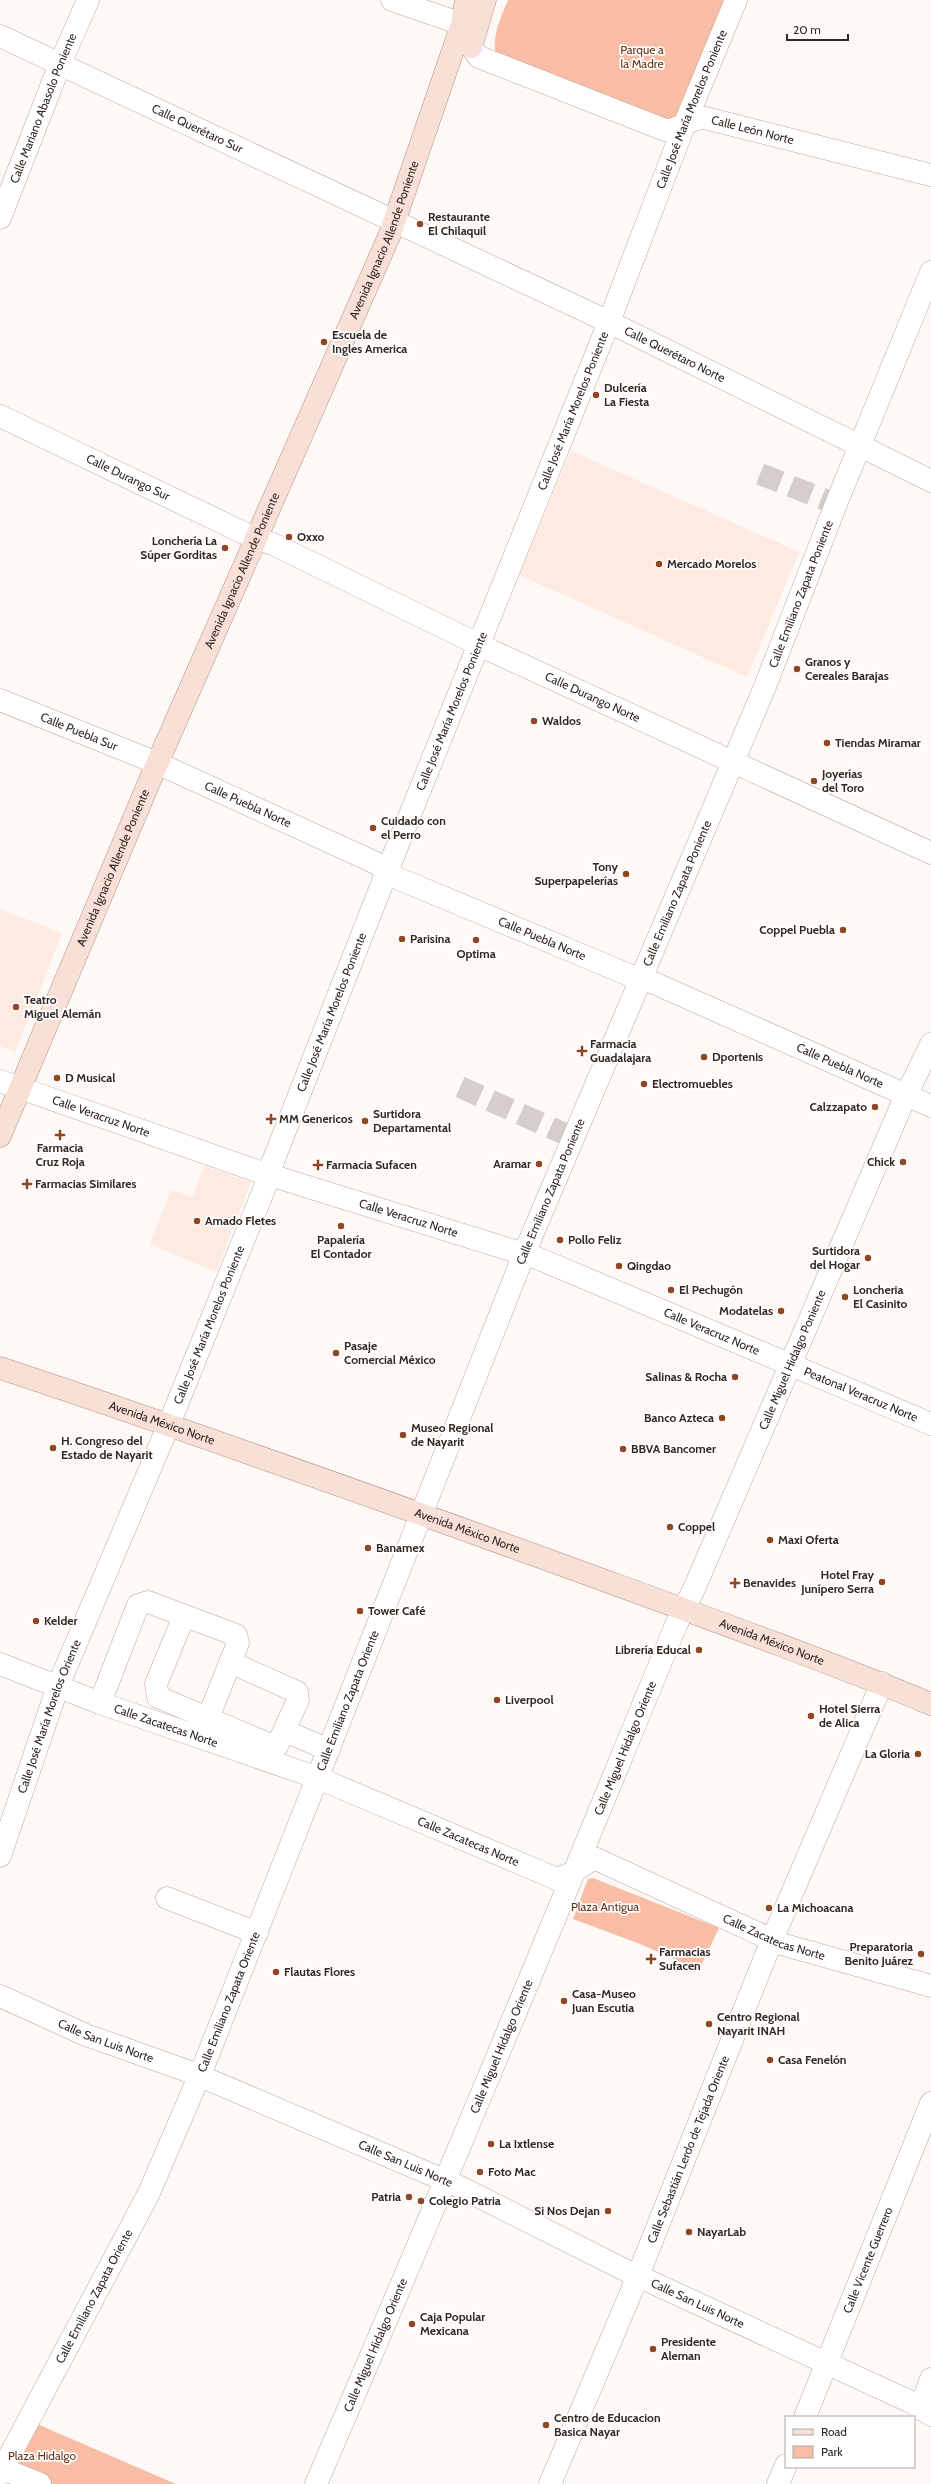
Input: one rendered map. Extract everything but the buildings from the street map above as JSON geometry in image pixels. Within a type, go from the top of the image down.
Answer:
[{"type":"main road","name":"Avenida Ignacio Allende Poniente","points":[[0,1136],[9,1085],[157,763],[394,221],[462,24],[466,0]]},
{"type":"main road","points":[[471,47],[485,0]]},
{"type":"main road","points":[[462,24],[471,47]]},
{"type":"main road","name":"Avenida México Norte","points":[[0,1368],[169,1424],[422,1514],[882,1683],[931,1704]]},
{"type":"street","name":"Calle Mariano Abasolo Poniente","points":[[0,218],[60,64],[88,0]]},
{"type":"street","points":[[392,0],[462,24]]},
{"type":"street","name":"Calle José María Morelos Poniente","points":[[169,1424],[270,1174],[386,872],[609,322],[685,123],[736,0]]},
{"type":"street","name":"Calle Querétaro Sur","points":[[0,36],[394,221]]},
{"type":"street","name":"Calle León Norte","points":[[471,47],[479,57],[665,130],[677,129],[685,123],[705,118],[931,175]]},
{"type":"street","name":"Calle Querétaro Norte","points":[[394,221],[609,322],[931,481]]},
{"type":"street","name":"Calle Emiliano Zapata Poniente","points":[[422,1514],[524,1254],[764,690],[859,446],[931,272]]},
{"type":"street","name":"Calle Durango Sur","points":[[0,416],[256,537]]},
{"type":"street","name":"Calle Durango Norte","points":[[256,537],[478,644],[931,853]]},
{"type":"street","name":"Calle Puebla Sur","points":[[0,700],[157,763]]},
{"type":"street","name":"Calle Puebla Norte","points":[[157,763],[376,863],[386,872],[642,979],[931,1106]]},
{"type":"street","name":"Calle Miguel Hidalgo Poniente","points":[[683,1609],[694,1589],[907,1095],[931,1044]]},
{"type":"street","name":"Calle Veracruz Norte","points":[[9,1085],[48,1097],[270,1174],[524,1254],[792,1364]]},
{"type":"street","name":"Peatonal Veracruz Norte","points":[[792,1364],[931,1424]]},
{"type":"street","name":"Calle José María Morelos Oriente","points":[[0,1856],[58,1686],[169,1424]]},
{"type":"street","name":"Calle Emiliano Zapata Oriente","points":[[4,2461],[149,2193],[199,2076],[257,1933],[422,1514]]},
{"type":"street","points":[[100,1702],[138,1605],[148,1602],[236,1635],[238,1643],[208,1718]]},
{"type":"street","name":"Calle Miguel Hidalgo Oriente","points":[[316,2484],[446,2182],[572,1873],[683,1609]]},
{"type":"street","points":[[184,1616],[155,1690],[158,1697],[273,1746],[280,1742],[285,1731],[298,1700],[297,1692],[230,1662]]},
{"type":"street","name":"Calle Zacatecas Norte","points":[[0,1664],[100,1702],[318,1778],[557,1879],[572,1873],[594,1858],[772,1940],[931,1986]]},
{"type":"street","name":"Calle Sebastián Lerdo de Tejada Oriente","points":[[550,2484],[637,2275],[772,1940],[882,1683]]},
{"type":"street","points":[[285,1731],[329,1750]]},
{"type":"street","points":[[167,1898],[257,1933]]},
{"type":"street","name":"Calle San Luis Norte","points":[[0,1996],[86,2035],[199,2076],[446,2182],[637,2275],[913,2403],[926,2412]]},
{"type":"street","name":"Calle Vicente Guerrero","points":[[805,2416],[931,2103]]},
{"type":"street","points":[[926,2412],[931,2379]]},
{"type":"street","points":[[4,2461],[40,2484]]},
{"type":"street","points":[[778,2484],[785,2467]]},
{"type":"shaded area","name":"Mercado Morelos","points":[[571,451],[799,552],[747,677],[519,575]]},
{"type":"shaded area","name":"Teatro Miguel Alemán","points":[[0,909],[62,933],[15,1052],[0,1046]]},
{"type":"shaded area","name":"Amado Fletes","points":[[204,1166],[251,1182],[216,1272],[150,1244],[171,1190],[193,1197]]},
{"type":"green space","name":"Parque a la Madre","points":[[508,0],[725,0],[677,118],[669,123],[495,52],[496,32]]},
{"type":"green space","name":"Plaza Antigua","points":[[593,1878],[719,1928],[699,1970],[640,1944],[573,1919],[588,1879]]},
{"type":"green space","name":"Plaza Hidalgo","points":[[30,2421],[176,2484],[39,2484],[4,2469]]},
{"type":"tunnel","points":[[760,474],[836,504]]},
{"type":"tunnel","points":[[460,1087],[574,1138]]},
{"type":"place","name":"Restaurante El Chilaquil","points":[[420,224]]},
{"type":"place","name":"Escuela de Ingles America","points":[[324,342]]},
{"type":"place","name":"Dulcería La Fiesta","points":[[596,395]]},
{"type":"place","name":"Oxxo","points":[[289,537]]},
{"type":"place","name":"Lonchería La Súper Gorditas","points":[[225,548]]},
{"type":"place","name":"Mercado Morelos","points":[[659,564]]},
{"type":"place","name":"Granos y Cereales Barajas","points":[[797,669]]},
{"type":"place","name":"Waldos","points":[[534,721]]},
{"type":"place","name":"Tiendas Miramar","points":[[827,743]]},
{"type":"place","name":"Joyerías del Toro","points":[[814,781]]},
{"type":"place","name":"Cuidado con el Perro","points":[[373,828]]},
{"type":"place","name":"Tony Superpapelerías","points":[[626,874]]},
{"type":"place","name":"Coppel Puebla","points":[[843,930]]},
{"type":"place","name":"Parisina","points":[[402,939]]},
{"type":"place","name":"Optima","points":[[476,940]]},
{"type":"place","name":"Teatro Miguel Alemán","points":[[16,1007]]},
{"type":"place","name":"Farmacia Guadalajara","points":[[582,1051]]},
{"type":"place","name":"Dportenis","points":[[704,1057]]},
{"type":"place","name":"D Musical","points":[[57,1078]]},
{"type":"place","name":"Electromuebles","points":[[644,1084]]},
{"type":"place","name":"Calzzapato","points":[[875,1107]]},
{"type":"place","name":"MM Genericos","points":[[271,1119]]},
{"type":"place","name":"Surtidora Departamental","points":[[365,1121]]},
{"type":"place","name":"Farmacia Cruz Roja","points":[[60,1135]]},
{"type":"place","name":"Chick","points":[[903,1162]]},
{"type":"place","name":"Aramar","points":[[539,1164]]},
{"type":"place","name":"Farmacia Sufacen","points":[[318,1165]]},
{"type":"place","name":"Farmacias Similares","points":[[27,1184]]},
{"type":"place","name":"Amado Fletes","points":[[197,1221]]},
{"type":"place","name":"Papalería El Contador","points":[[341,1226]]},
{"type":"place","name":"Pollo Feliz","points":[[560,1240]]},
{"type":"place","name":"Surtidora del Hogar","points":[[868,1258]]},
{"type":"place","name":"Qingdao","points":[[619,1266]]},
{"type":"place","name":"El Pechugón","points":[[671,1290]]},
{"type":"place","name":"Loncheria El Casinito","points":[[845,1297]]},
{"type":"place","name":"Modatelas","points":[[781,1311]]},
{"type":"place","name":"Pasaje Comercial México","points":[[336,1353]]},
{"type":"place","name":"Salinas & Rocha","points":[[735,1377]]},
{"type":"place","name":"Banco Azteca","points":[[722,1418]]},
{"type":"place","name":"Museo Regional de Nayarit","points":[[403,1435]]},
{"type":"place","name":"H. Congreso del Estado de Nayarit","points":[[53,1448]]},
{"type":"place","name":"BBVA Bancomer","points":[[623,1449]]},
{"type":"place","name":"Coppel","points":[[670,1527]]},
{"type":"place","name":"Maxi Oferta","points":[[770,1540]]},
{"type":"place","name":"Banamex","points":[[368,1548]]},
{"type":"place","name":"Hotel Fray Junípero Serra","points":[[882,1582]]},
{"type":"place","name":"Benavides","points":[[735,1583]]},
{"type":"place","name":"Tower Café","points":[[360,1611]]},
{"type":"place","name":"Kelder","points":[[36,1621]]},
{"type":"place","name":"Librería Educal","points":[[699,1650]]},
{"type":"place","name":"Liverpool","points":[[497,1700]]},
{"type":"place","name":"Hotel Sierra de Alica","points":[[811,1716]]},
{"type":"place","name":"La Gloria","points":[[918,1754]]},
{"type":"place","name":"La Michoacana","points":[[769,1908]]},
{"type":"place","name":"Preparatoria Benito Juárez","points":[[921,1954]]},
{"type":"place","name":"Farmacias Sufacen","points":[[651,1959]]},
{"type":"place","name":"Flautas Flores","points":[[276,1972]]},
{"type":"place","name":"Casa-Museo Juan Escutia","points":[[564,2001]]},
{"type":"place","name":"Centro Regional Nayarit INAH","points":[[709,2024]]},
{"type":"place","name":"Casa Fenelón","points":[[770,2060]]},
{"type":"place","name":"La Ixtlense","points":[[491,2144]]},
{"type":"place","name":"Foto Mac","points":[[480,2172]]},
{"type":"place","name":"Patria","points":[[409,2197]]},
{"type":"place","name":"Colegio Patria","points":[[421,2201]]},
{"type":"place","name":"Si Nos Dejan","points":[[608,2211]]},
{"type":"place","name":"NayarLab","points":[[689,2232]]},
{"type":"place","name":"Caja Popular Mexicana","points":[[412,2324]]},
{"type":"place","name":"Presidente Aleman","points":[[653,2349]]},
{"type":"place","name":"Centro de Educacion Basica Nayar","points":[[546,2425]]}]
